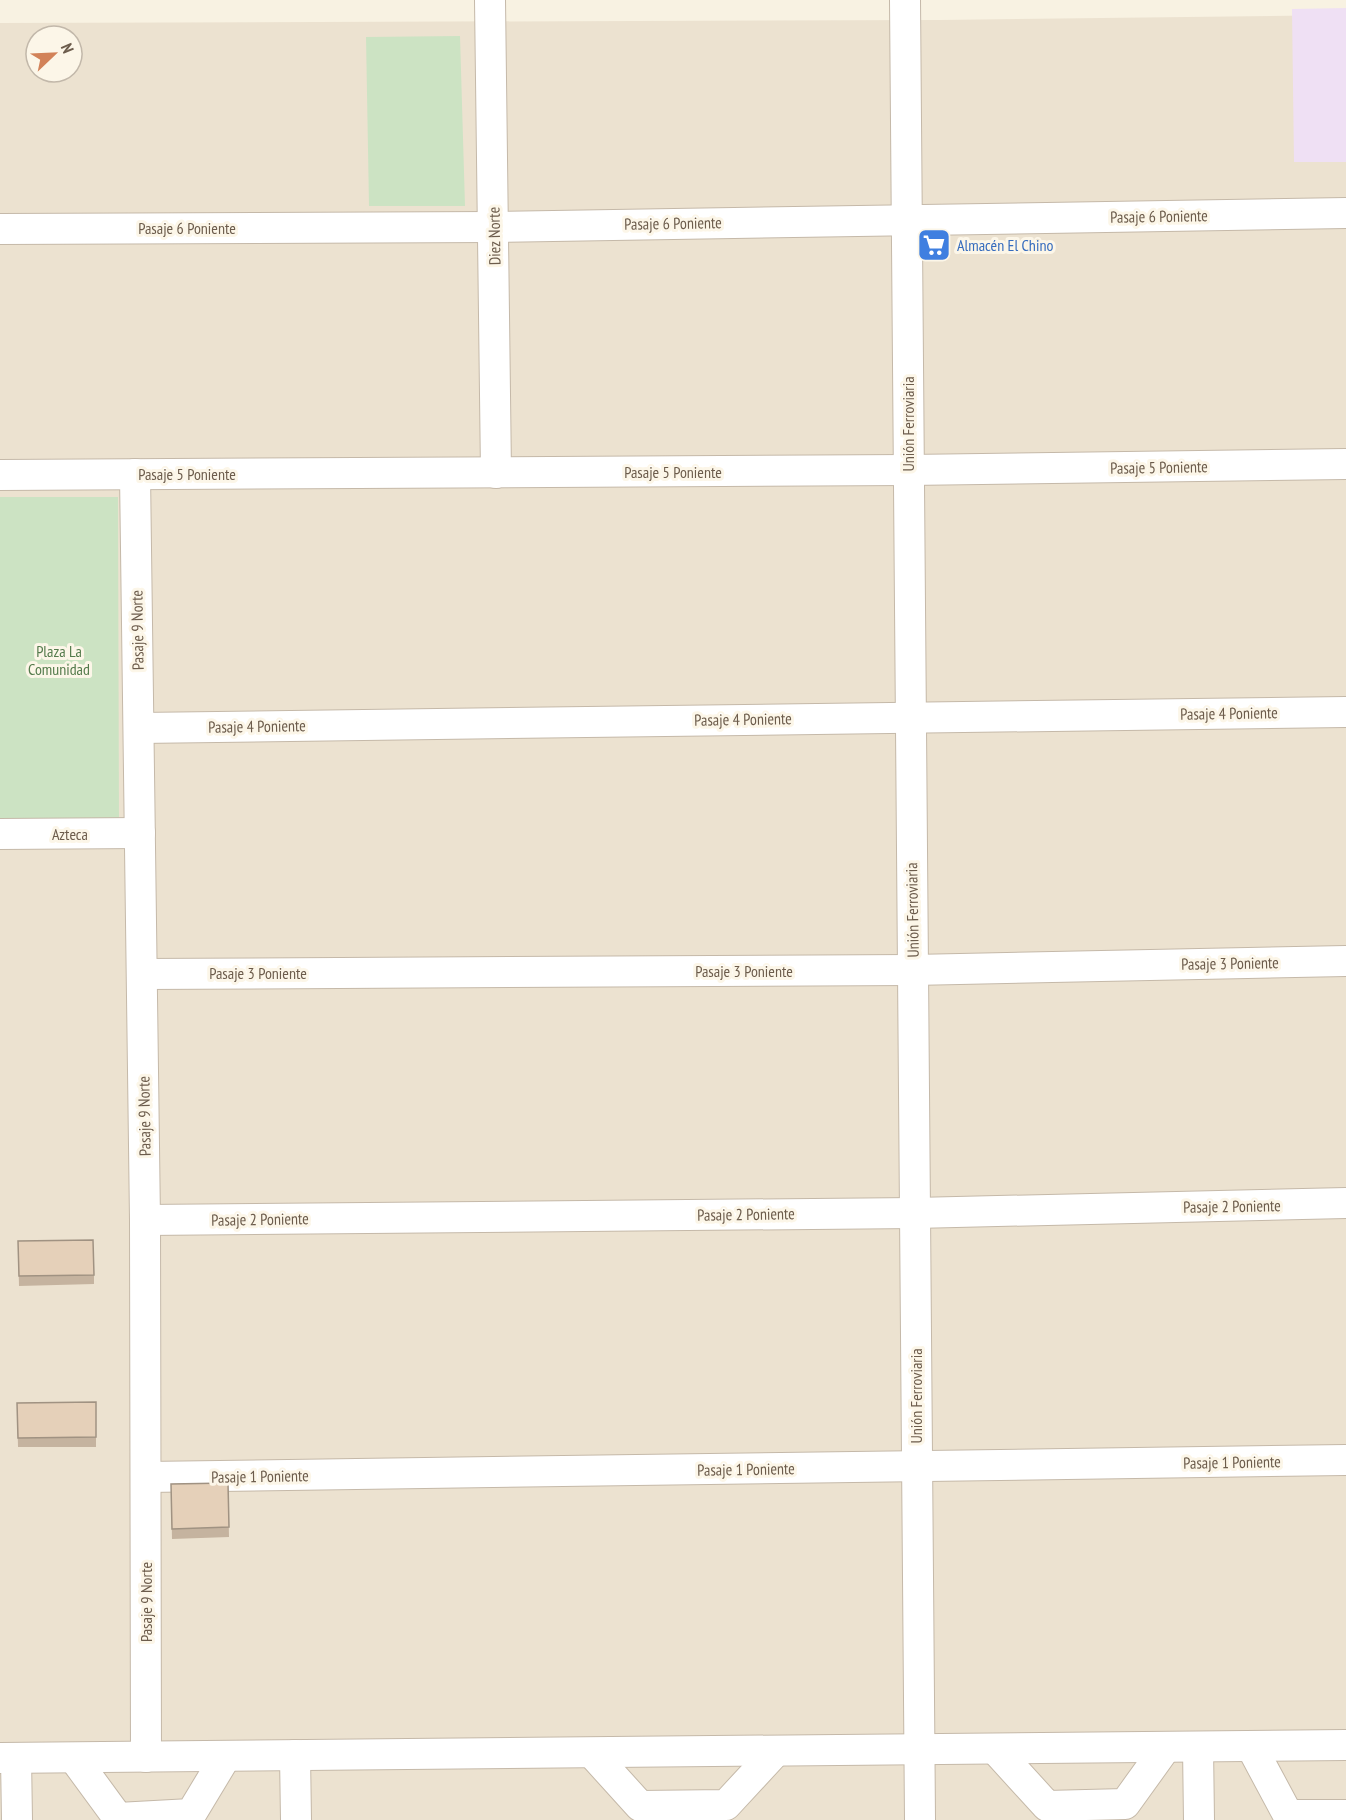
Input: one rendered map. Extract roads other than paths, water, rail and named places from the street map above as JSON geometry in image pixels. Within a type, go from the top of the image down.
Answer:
[{"type":"street","name":"Diez Norte","points":[[490,0],[496,472]]},
{"type":"street","name":"Unión Ferroviaria","points":[[905,0],[920,1820]]},
{"type":"street","name":"Pasaje 6 Poniente","points":[[0,229],[494,227],[1346,213]]},
{"type":"street","name":"Pasaje 5 Poniente","points":[[0,475],[909,470],[1346,464]]},
{"type":"street","name":"Pasaje 9 Norte","points":[[135,474],[145,1220],[146,1757]]},
{"type":"street","name":"Pasaje 4 Poniente","points":[[139,728],[1346,712]]},
{"type":"street","name":"Azteca","points":[[0,834],[140,833]]},
{"type":"street","name":"Pasaje 3 Poniente","points":[[142,974],[913,970],[1346,961]]},
{"type":"street","name":"Pasaje 2 Poniente","points":[[145,1220],[915,1213],[1346,1203]]},
{"type":"street","name":"Pasaje 1 Poniente","points":[[147,1477],[1346,1460]]},
{"type":"street","points":[[17,1820],[8,1758],[1346,1745]]},
{"type":"street","points":[[1251,1746],[1288,1815],[1346,1815]]},
{"type":"street","points":[[995,1749],[1047,1806],[1125,1804],[1166,1747]]},
{"type":"street","points":[[1198,1747],[1199,1820]]},
{"type":"street","points":[[592,1753],[640,1806],[726,1805],[776,1751]]},
{"type":"street","points":[[295,1755],[296,1820]]},
{"type":"street","points":[[74,1758],[118,1818],[191,1814],[226,1756]]},
{"type":"place","name":"Almacén El Chino","points":[[934,245]]},
{"type":"park label","name":"Plaza La Comunidad","points":[[59,660]]}]
